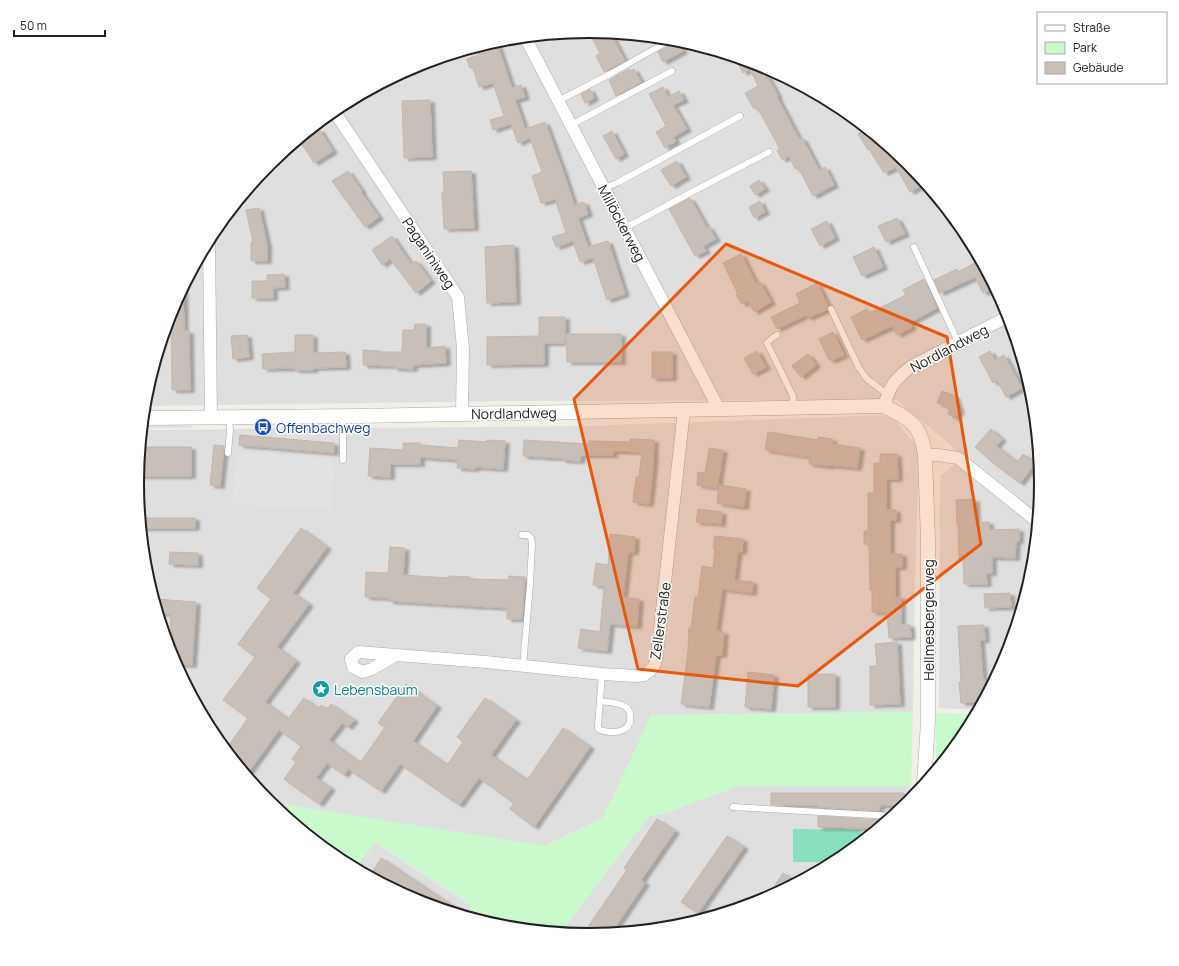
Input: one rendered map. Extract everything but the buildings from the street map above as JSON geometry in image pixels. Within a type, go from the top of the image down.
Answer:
[{"type":"street","name":"Millöckerweg","points":[[528,43],[719,409]]},
{"type":"street","name":"Paganiniweg","points":[[338,116],[458,297],[462,349],[462,414]]},
{"type":"street","points":[[209,252],[211,417]]},
{"type":"street","name":"Nordlandweg","points":[[886,400],[888,391],[899,376],[912,366],[1003,319]]},
{"type":"street","name":"Nordlandweg","points":[[149,418],[684,410],[793,407],[886,400],[918,429],[925,455]]},
{"type":"street","name":"Zellerstraße","points":[[396,655],[636,676],[644,675],[651,670],[655,664],[657,655],[684,410]]},
{"type":"street","points":[[925,455],[958,458],[1033,518]]},
{"type":"street","name":"Hellmesbergerweg","points":[[925,455],[928,540],[928,722],[925,775]]},
{"type":"lane","points":[[558,100],[612,73],[662,45]]},
{"type":"lane","points":[[571,125],[672,71]]},
{"type":"lane","points":[[604,188],[617,183],[740,116]]},
{"type":"lane","points":[[625,228],[769,152]]},
{"type":"lane","points":[[914,247],[958,342]]},
{"type":"lane","points":[[831,309],[859,368],[886,400]]},
{"type":"lane","points":[[777,336],[767,343],[793,396],[793,407]]},
{"type":"lane","points":[[343,416],[343,460]]},
{"type":"lane","points":[[228,453],[230,430],[229,417]]},
{"type":"lane","points":[[522,535],[528,534],[531,538],[532,544],[523,666]]},
{"type":"lane","points":[[600,701],[625,706],[631,716],[630,724],[627,728],[618,732],[598,729],[600,701],[602,674]]},
{"type":"lane","points":[[733,807],[886,816]]},
{"type":"highlighted area","points":[[726,244],[947,337],[981,544],[798,686],[638,669],[574,399]]},
{"type":"shaded area","points":[[560,39],[619,39],[648,42],[705,53],[760,72],[786,84],[837,113],[883,148],[904,168],[943,212],[975,260],[989,286],[1011,340],[1026,396],[1031,425],[1034,454],[1034,512],[966,458],[897,400],[513,401],[151,406],[168,340],[178,313],[190,286],[219,236],[236,212],[275,168],[296,148],[342,113],[393,84],[419,72],[474,53],[531,42]]},
{"type":"shaded area","points":[[891,415],[919,449],[913,712],[652,715],[603,818],[545,846],[285,808],[236,754],[219,730],[190,680],[168,626],[153,570],[148,541],[144,483],[147,430],[584,426]]},
{"type":"shaded area","points":[[192,423],[193,428],[148,428],[148,424]]},
{"type":"shaded area","points":[[236,452],[335,459],[332,510],[232,503]]},
{"type":"shaded area","points":[[956,463],[1033,525],[1026,570],[1011,626],[989,680],[973,710],[939,708],[940,476]]},
{"type":"shaded area","points":[[738,786],[911,786],[910,791],[883,818],[837,853],[786,882],[760,894],[705,913],[648,924],[619,927],[565,927],[649,816],[666,813]]},
{"type":"shaded area","points":[[375,842],[487,916],[474,913],[419,894],[393,882],[358,863]]},
{"type":"green space","points":[[913,712],[911,786],[738,786],[666,813],[649,816],[565,927],[531,924],[474,913],[470,910],[470,904],[376,842],[359,863],[319,836],[283,805],[289,805],[545,846],[603,818],[651,715]]},
{"type":"green space","points":[[936,713],[970,714],[943,754],[939,759],[936,759]]},
{"type":"green space","points":[[793,829],[861,830],[861,835],[822,862],[793,862]]},
{"type":"place","name":"Offenbachweg","points":[[263,427]]},
{"type":"place","name":"Lebensbaum","points":[[321,689]]}]
